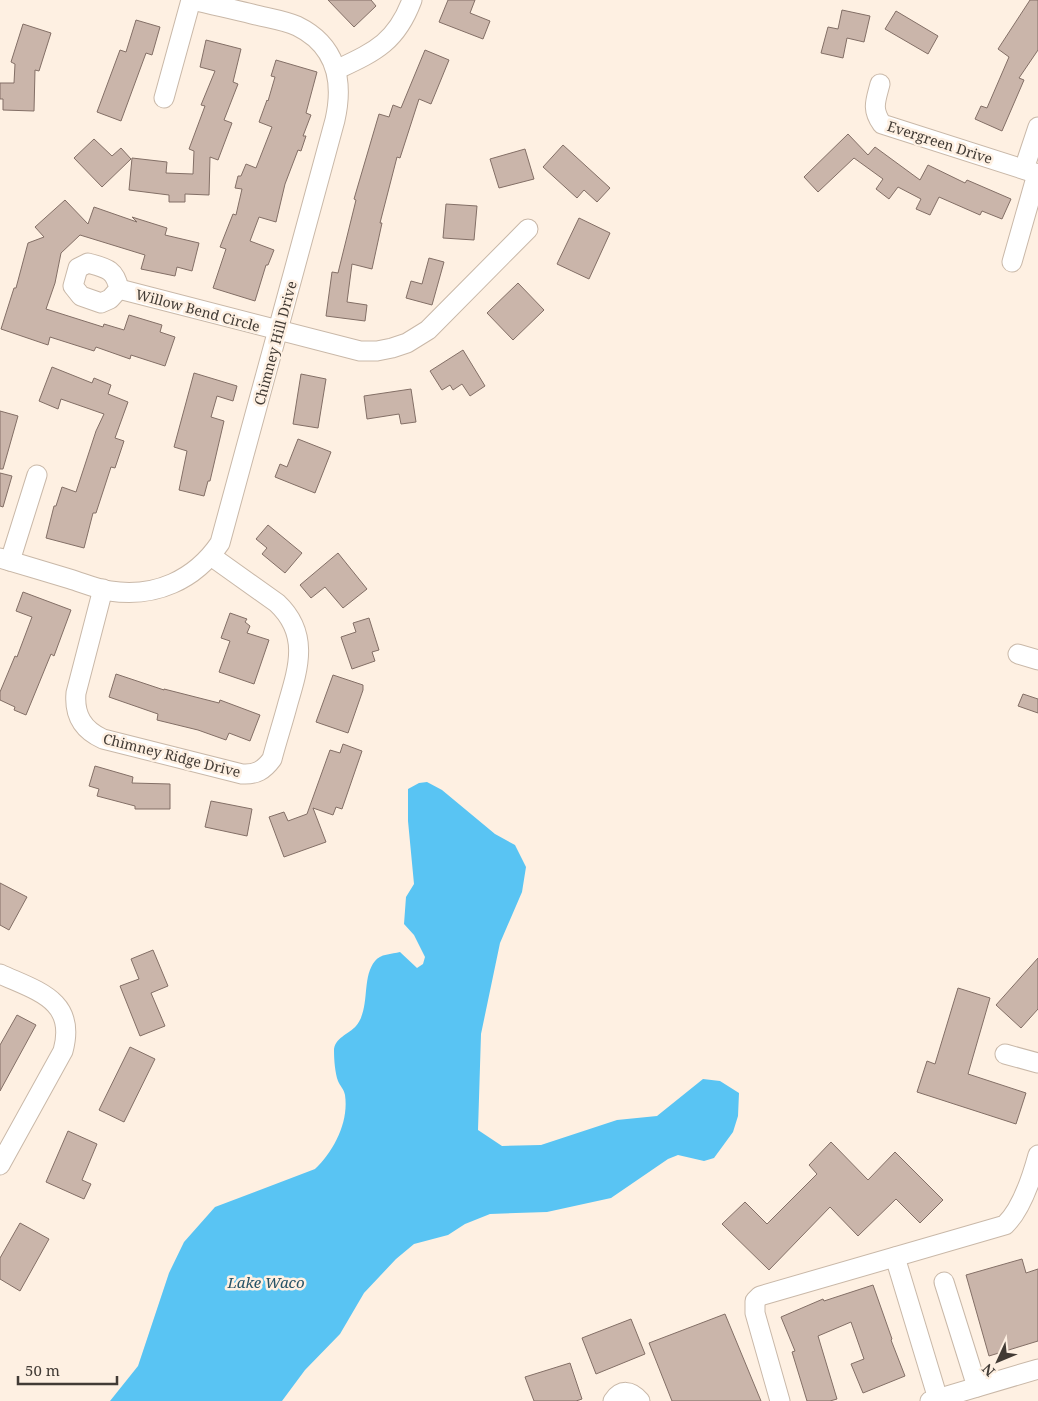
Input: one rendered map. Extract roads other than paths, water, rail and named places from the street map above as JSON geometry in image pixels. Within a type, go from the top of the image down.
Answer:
[{"type":"street","name":"Chimney Hill Drive","points":[[5,560],[103,590],[143,592],[182,580],[197,570],[211,556],[220,543],[335,120],[339,101],[339,84],[336,70],[325,49],[317,40],[296,26],[192,0]]},
{"type":"street","points":[[164,98],[192,0]]},
{"type":"street","points":[[336,70],[373,52],[384,43],[404,17],[412,0]]},
{"type":"street","name":"Evergreen Drive","points":[[880,84],[875,110],[876,116],[882,124],[1033,172]]},
{"type":"street","points":[[1012,262],[1033,172],[1038,127]]},
{"type":"street","name":"Willow Bend Circle","points":[[118,289],[360,351],[377,351],[407,343],[428,330],[528,229]]},
{"type":"street","points":[[5,560],[37,475]]},
{"type":"street","name":"Chimney Ridge Drive","points":[[103,590],[76,693],[77,712],[84,727],[103,739],[251,775],[266,767],[272,759],[298,670],[299,648],[297,634],[284,610],[277,603],[211,556]]},
{"type":"street","points":[[1018,654],[1038,660]]},
{"type":"street","points":[[0,974],[48,996],[59,1007],[65,1018],[67,1030],[63,1051],[0,1165]]},
{"type":"street","points":[[1005,1054],[1038,1063]]},
{"type":"street","points":[[780,1401],[755,1313],[755,1301],[760,1296],[1005,1225],[1012,1218],[1016,1210],[1032,1176],[1038,1155]]},
{"type":"street","points":[[895,1257],[934,1400],[1038,1369]]},
{"type":"street","points":[[944,1282],[977,1387]]},
{"type":"street","points":[[613,1401],[621,1392],[628,1392],[640,1401]]},
{"type":"water","name":"Lake Waco","points":[[427,782],[442,790],[495,834],[515,845],[526,867],[522,892],[500,943],[481,1034],[478,1130],[502,1146],[541,1145],[617,1120],[657,1116],[703,1079],[720,1081],[739,1093],[738,1116],[733,1132],[714,1158],[704,1161],[678,1155],[668,1159],[611,1198],[547,1212],[490,1214],[465,1224],[448,1235],[414,1244],[396,1259],[364,1293],[340,1334],[305,1370],[282,1401],[110,1401],[138,1366],[169,1273],[184,1242],[215,1207],[315,1169],[334,1145],[342,1126],[346,1105],[344,1093],[336,1074],[334,1051],[339,1039],[356,1026],[361,1019],[371,968],[377,959],[390,954],[400,952],[417,968],[423,964],[425,957],[414,935],[404,924],[406,897],[414,884],[408,821],[408,789],[419,783]]}]
